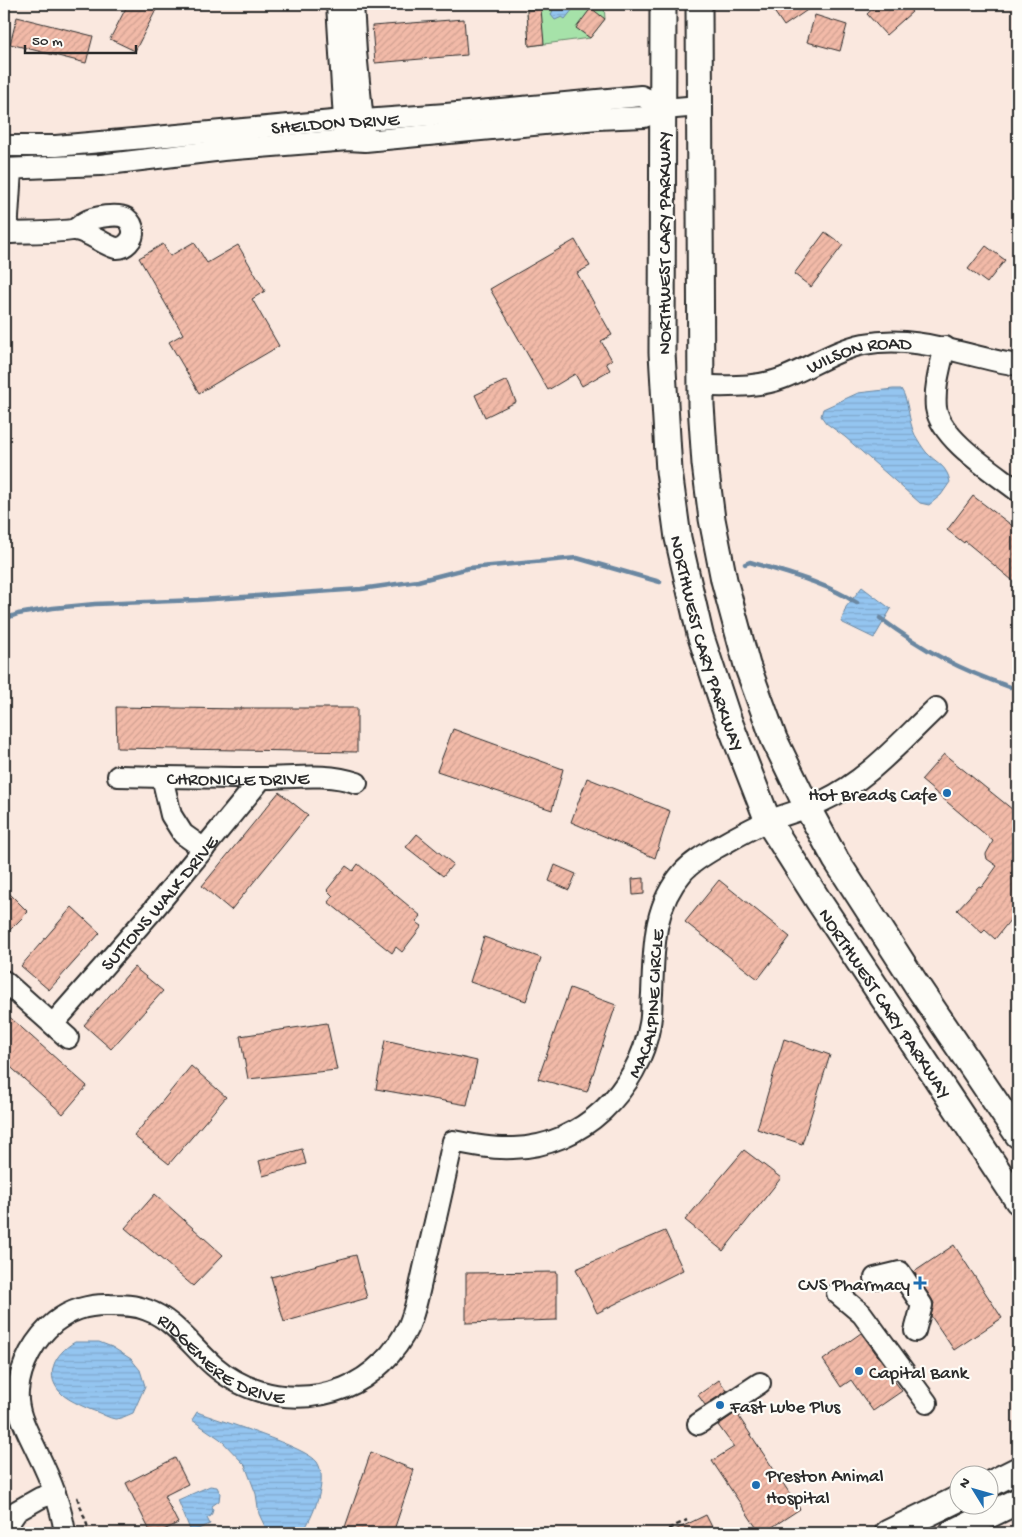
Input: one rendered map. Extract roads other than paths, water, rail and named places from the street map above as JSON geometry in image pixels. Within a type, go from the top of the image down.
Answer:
[{"type":"main road","name":"NORTHWEST CARY PARKWAY","points":[[663,4],[662,353],[669,471],[678,538],[703,643],[727,716],[768,821],[818,900],[1018,1201]]},
{"type":"main road","name":"NORTHWEST CARY PARKWAY","points":[[699,4],[700,386],[704,464],[712,519],[737,632],[774,739],[807,807],[841,868],[1018,1136]]},
{"type":"main road","points":[[1000,1479],[1018,1470]]},
{"type":"main road","points":[[952,1533],[1018,1501]]},
{"type":"main road","points":[[888,1533],[950,1503]]},
{"type":"street","points":[[337,4],[357,141]]},
{"type":"street","points":[[353,4],[356,52],[354,120]]},
{"type":"street","name":"SHELDON DRIVE","points":[[4,146],[56,146],[354,120],[455,114],[641,96],[664,109]]},
{"type":"street","name":"SHELDON DRIVE","points":[[7,169],[100,165],[223,150],[357,141],[596,119],[644,117],[664,109],[699,106]]},
{"type":"street","points":[[7,169],[7,233],[74,230]]},
{"type":"street","name":"WILSON ROAD","points":[[700,386],[765,383],[796,372],[836,352],[864,344],[889,341],[915,342],[1018,366]]},
{"type":"street","points":[[945,348],[936,390],[936,408],[943,427],[963,449],[1018,491]]},
{"type":"street","name":"MACALPINE CIRCLE","points":[[453,1141],[500,1148],[534,1146],[568,1134],[602,1112],[627,1082],[641,1056],[650,1023],[657,923],[671,888],[684,871],[697,859],[733,838],[768,821],[824,800],[867,774],[936,708]]},
{"type":"street","name":"CHRONICLE DRIVE","points":[[118,776],[262,778],[320,776],[342,779],[357,784]]},
{"type":"street","points":[[162,777],[171,814],[183,834],[204,849]]},
{"type":"street","name":"SUTTONS WALK DRIVE","points":[[53,1024],[154,909],[262,778]]},
{"type":"street","points":[[4,981],[68,1038]]},
{"type":"street","name":"RIDGEMERE DRIVE","points":[[65,1533],[62,1512],[56,1493],[24,1426],[18,1392],[24,1365],[32,1348],[43,1333],[54,1322],[65,1315],[96,1304],[131,1306],[147,1310],[170,1324],[214,1367],[235,1382],[260,1392],[297,1398],[329,1394],[361,1380],[389,1356],[408,1326],[418,1299],[453,1141]]},
{"type":"street","points":[[875,1278],[900,1272],[922,1305],[915,1331]]},
{"type":"street","points":[[838,1293],[862,1314],[928,1403]]},
{"type":"street","points":[[698,1424],[760,1383]]},
{"type":"street","points":[[4,1530],[17,1511],[40,1498],[56,1493]]},
{"type":"water","points":[[554,4],[577,4],[565,19],[562,17],[555,20],[551,15],[553,10],[550,8]]},
{"type":"water","points":[[901,389],[906,399],[915,435],[926,452],[944,468],[949,476],[950,482],[941,495],[929,505],[920,503],[845,437],[826,423],[821,416],[823,409],[858,393]]},
{"type":"water","points":[[862,587],[891,609],[874,638],[841,622],[846,607]]},
{"type":"water","points":[[75,1342],[99,1342],[112,1347],[131,1359],[140,1370],[145,1386],[133,1413],[117,1419],[110,1418],[70,1400],[57,1388],[52,1373],[54,1366],[62,1352]]},
{"type":"water","points":[[197,1412],[242,1427],[297,1449],[317,1462],[321,1478],[318,1498],[311,1518],[302,1533],[268,1533],[259,1514],[256,1494],[245,1465],[220,1439],[192,1420]]},
{"type":"water","points":[[210,1486],[217,1487],[220,1493],[219,1501],[212,1506],[211,1516],[207,1518],[210,1524],[191,1532],[178,1500]]},
{"type":"waterway","points":[[4,619],[18,614],[53,608],[95,604],[198,600],[361,589],[418,581],[469,568],[577,558],[660,582]]},
{"type":"waterway","points":[[745,564],[750,562],[805,579],[831,589],[857,603]]},
{"type":"waterway","points":[[880,618],[911,640],[942,658],[975,674],[1010,687]]},
{"type":"place","name":"Hot Breads Cafe","points":[[947,793]]},
{"type":"place","name":"CVS Pharmacy","points":[[920,1283]]},
{"type":"place","name":"Capital Bank","points":[[859,1371]]},
{"type":"place","name":"Fast Lube Plus","points":[[720,1405]]},
{"type":"place","name":"Preston Animal Hospital","points":[[756,1485]]}]
